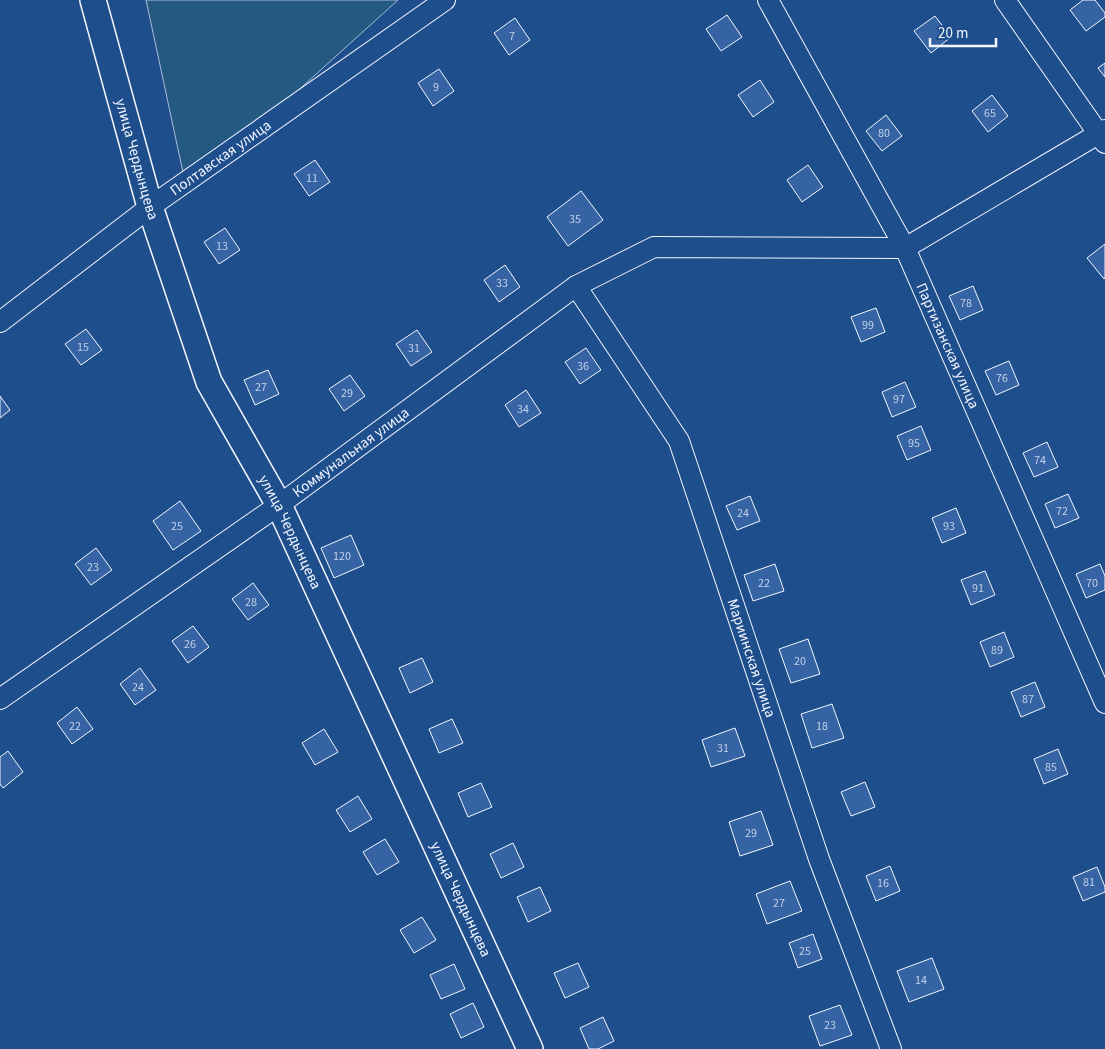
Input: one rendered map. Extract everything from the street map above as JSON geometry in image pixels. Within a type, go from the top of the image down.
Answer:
[{"type":"street","name":"улица Чердынцева","points":[[93,0],[150,207],[209,382],[278,505],[530,1049]]},
{"type":"street","name":"Полтавская улица","points":[[0,322],[150,207],[445,0]]},
{"type":"street","name":"Партизанская улица","points":[[768,0],[905,248],[1105,704]]},
{"type":"street","points":[[905,248],[1103,136],[1005,0]]},
{"type":"street","name":"Коммунальная улица","points":[[0,699],[278,505],[576,286],[654,247],[905,248]]},
{"type":"street","name":"Мариинская улица","points":[[576,286],[679,441],[819,859],[891,1049]]},
{"type":"shaded area","points":[[146,0],[398,0],[187,191]]},
{"type":"building","points":[[1083,0],[1095,0],[1105,13],[1105,17],[1086,31],[1070,10]]},
{"type":"building","points":[[727,15],[742,37],[721,51],[706,29]]},
{"type":"building","points":[[935,16],[951,37],[931,53],[914,31]]},
{"type":"building","points":[[515,18],[530,40],[509,55],[494,33]]},
{"type":"building","points":[[1105,63],[1105,77],[1098,68]]},
{"type":"building","points":[[439,69],[454,91],[433,106],[418,83]]},
{"type":"building","points":[[760,80],[774,102],[753,117],[738,95]]},
{"type":"building","points":[[992,95],[1008,116],[988,132],[972,111]]},
{"type":"building","points":[[886,115],[902,136],[882,151],[866,131]]},
{"type":"building","points":[[315,160],[330,182],[309,196],[294,174]]},
{"type":"building","points":[[808,165],[823,187],[802,202],[787,180]]},
{"type":"building","points":[[581,191],[603,220],[568,246],[547,217]]},
{"type":"building","points":[[225,228],[240,250],[219,264],[204,242]]},
{"type":"building","points":[[1105,244],[1105,278],[1104,279],[1087,258]]},
{"type":"building","points":[[505,265],[520,287],[499,302],[484,280]]},
{"type":"building","points":[[973,286],[983,310],[960,320],[949,296]]},
{"type":"building","points":[[876,308],[885,332],[861,342],[851,317]]},
{"type":"building","points":[[86,329],[102,350],[81,365],[65,344]]},
{"type":"building","points":[[417,330],[432,352],[411,366],[396,344]]},
{"type":"building","points":[[586,348],[601,370],[580,384],[565,362]]},
{"type":"building","points":[[1009,361],[1019,385],[996,395],[985,371]]},
{"type":"building","points":[[268,370],[279,394],[255,405],[244,380]]},
{"type":"building","points":[[350,375],[365,396],[344,411],[329,389]]},
{"type":"building","points":[[905,382],[916,407],[892,417],[882,392]]},
{"type":"building","points":[[526,390],[541,413],[519,427],[505,405]]},
{"type":"building","points":[[0,396],[10,410],[0,418]]},
{"type":"building","points":[[921,426],[931,450],[907,460],[897,436]]},
{"type":"building","points":[[1047,442],[1058,467],[1034,477],[1023,453]]},
{"type":"building","points":[[1068,494],[1079,518],[1055,528],[1045,504]]},
{"type":"building","points":[[750,496],[760,521],[737,530],[726,506]]},
{"type":"building","points":[[180,501],[201,531],[173,550],[153,521]]},
{"type":"building","points":[[956,508],[966,533],[942,543],[932,518]]},
{"type":"building","points":[[351,535],[364,565],[334,578],[321,548]]},
{"type":"building","points":[[96,548],[112,570],[91,585],[75,564]]},
{"type":"building","points":[[775,564],[784,591],[753,601],[744,575]]},
{"type":"building","points":[[1100,564],[1105,576],[1105,590],[1086,598],[1076,574]]},
{"type":"building","points":[[985,571],[995,595],[971,605],[961,580]]},
{"type":"building","points":[[253,583],[269,605],[248,620],[232,599]]},
{"type":"building","points":[[193,626],[209,647],[188,663],[172,641]]},
{"type":"building","points":[[1004,632],[1014,657],[990,667],[980,642]]},
{"type":"building","points":[[808,639],[820,674],[791,683],[779,649]]},
{"type":"building","points":[[422,658],[433,682],[410,693],[399,668]]},
{"type":"building","points":[[140,668],[156,690],[135,705],[120,684]]},
{"type":"building","points":[[1035,682],[1045,707],[1021,717],[1011,692]]},
{"type":"building","points":[[832,704],[844,738],[812,748],[801,714]]},
{"type":"building","points":[[77,707],[93,729],[72,744],[57,723]]},
{"type":"building","points":[[452,719],[463,743],[439,753],[429,729]]},
{"type":"building","points":[[735,728],[745,756],[711,767],[702,740]]},
{"type":"building","points":[[324,729],[338,752],[315,765],[302,743]]},
{"type":"building","points":[[1058,749],[1068,774],[1044,784],[1034,759]]},
{"type":"building","points":[[8,751],[23,772],[3,788],[0,784],[0,757]]},
{"type":"building","points":[[865,782],[875,807],[851,816],[841,792]]},
{"type":"building","points":[[481,783],[492,807],[468,817],[458,793]]},
{"type":"building","points":[[358,796],[372,819],[350,832],[336,810]]},
{"type":"building","points":[[761,811],[773,845],[740,856],[729,822]]},
{"type":"building","points":[[385,839],[399,862],[377,875],[363,852]]},
{"type":"building","points":[[513,843],[524,867],[501,878],[490,854]]},
{"type":"building","points":[[890,866],[900,891],[876,901],[866,876]]},
{"type":"building","points":[[1097,867],[1105,887],[1105,892],[1083,901],[1073,877]]},
{"type":"building","points":[[790,881],[802,911],[767,924],[756,894]]},
{"type":"building","points":[[540,887],[551,911],[528,922],[517,897]]},
{"type":"building","points":[[422,917],[436,940],[414,953],[400,930]]},
{"type":"building","points":[[813,934],[822,959],[798,968],[789,943]]},
{"type":"building","points":[[932,958],[944,989],[909,1002],[897,971]]},
{"type":"building","points":[[578,963],[589,987],[565,998],[554,973]]},
{"type":"building","points":[[454,964],[465,989],[441,999],[430,975]]},
{"type":"building","points":[[473,1003],[484,1027],[461,1038],[450,1014]]},
{"type":"building","points":[[840,1005],[852,1035],[820,1046],[809,1016]]},
{"type":"building","points":[[603,1017],[614,1041],[598,1049],[589,1049],[580,1028]]}]
